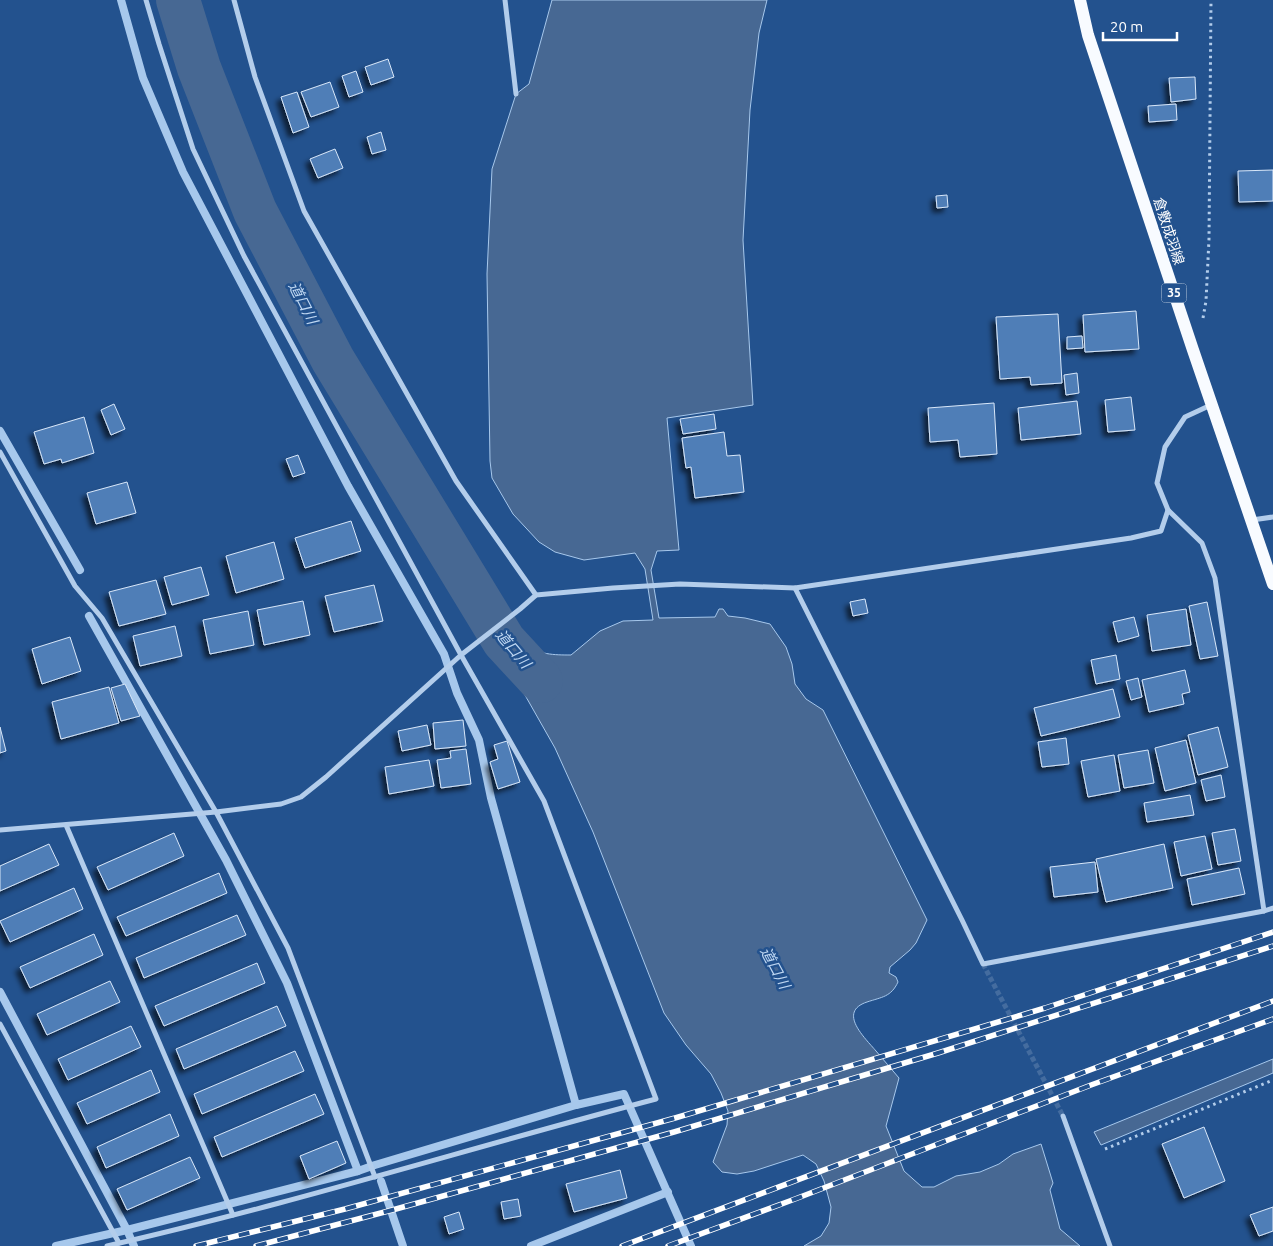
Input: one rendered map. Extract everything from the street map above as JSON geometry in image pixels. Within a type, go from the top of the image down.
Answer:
[{"type":"main road","name":"倉敷成羽線","points":[[1080,0],[1088,35],[1211,405],[1273,584]]},
{"type":"street","points":[[107,1246],[375,1177],[656,1099],[544,802],[461,655],[244,256],[193,149],[158,44],[146,0]]},
{"type":"street","points":[[234,0],[255,77],[304,211],[456,481],[536,595]]},
{"type":"street","points":[[505,0],[516,94]]},
{"type":"street","points":[[1211,405],[1186,417],[1165,447],[1157,483],[1168,510],[1202,543],[1215,578],[1264,911]]},
{"type":"street","points":[[0,452],[75,586],[102,618],[216,812],[288,948],[375,1177]]},
{"type":"street","points":[[0,830],[207,813],[281,804],[301,797],[326,777],[443,670],[536,595],[680,584],[795,588],[1131,538],[1161,531],[1168,510]]},
{"type":"street","points":[[1252,520],[1273,517]]},
{"type":"street","points":[[795,588],[983,964],[1273,908]]},
{"type":"street","points":[[66,825],[233,1214]]},
{"type":"street","points":[[0,1024],[112,1229],[122,1243]]},
{"type":"street","points":[[1062,1116],[1110,1246]]},
{"type":"path","points":[[1193,350],[1202,323],[1207,292],[1211,0]]},
{"type":"path","points":[[1105,1149],[1273,1080]]},
{"type":"water","points":[[552,0],[767,0],[759,33],[750,110],[743,240],[753,405],[667,418],[679,550],[657,551],[651,570],[659,618],[715,617],[719,609],[723,609],[728,616],[770,624],[786,647],[792,664],[795,684],[806,699],[823,710],[927,920],[916,943],[890,967],[889,973],[896,977],[898,982],[892,991],[886,996],[858,1006],[854,1012],[856,1025],[860,1032],[899,1078],[886,1126],[904,1171],[922,1187],[934,1187],[956,1176],[980,1172],[999,1164],[1013,1154],[1041,1144],[1053,1183],[1050,1190],[1060,1229],[1080,1246],[804,1246],[821,1236],[829,1223],[831,1207],[824,1181],[816,1164],[803,1155],[754,1171],[737,1174],[722,1172],[713,1162],[727,1125],[728,1111],[721,1093],[711,1074],[686,1045],[664,1013],[593,832],[555,748],[513,674],[494,659],[488,650],[512,627],[523,641],[535,650],[571,655],[600,631],[623,621],[653,620],[645,569],[635,553],[584,560],[555,552],[539,542],[513,514],[492,478],[490,461],[487,274],[492,169],[516,94],[529,84]]},
{"type":"water","points":[[1273,1059],[1273,1073],[1101,1145],[1094,1132]]},
{"type":"building","points":[[388,59],[394,77],[371,85],[365,67]]},
{"type":"building","points":[[356,71],[363,92],[349,97],[342,76]]},
{"type":"building","points":[[1195,77],[1196,99],[1171,102],[1169,78]]},
{"type":"building","points":[[330,82],[339,107],[311,117],[301,92]]},
{"type":"building","points":[[297,92],[309,127],[293,133],[281,97]]},
{"type":"building","points":[[1176,104],[1177,120],[1149,122],[1148,106]]},
{"type":"building","points":[[381,132],[386,150],[372,154],[367,137]]},
{"type":"building","points":[[335,149],[343,168],[318,178],[310,159]]},
{"type":"building","points":[[1273,170],[1273,201],[1239,202],[1238,171]]},
{"type":"building","points":[[947,195],[948,207],[937,208],[936,196]]},
{"type":"building","points":[[1136,311],[1139,349],[1085,352],[1083,315]]},
{"type":"building","points":[[1058,314],[1062,383],[1031,385],[1030,377],[1000,379],[996,317]]},
{"type":"building","points":[[1082,336],[1083,348],[1067,349],[1067,337]]},
{"type":"building","points":[[1077,373],[1079,393],[1066,395],[1064,375]]},
{"type":"building","points":[[1131,397],[1135,430],[1108,432],[1105,400]]},
{"type":"building","points":[[1077,401],[1081,434],[1021,440],[1018,408]]},
{"type":"building","points":[[994,403],[997,454],[960,457],[958,440],[930,442],[928,408]]},
{"type":"building","points":[[114,404],[125,429],[111,435],[101,410]]},
{"type":"building","points":[[714,414],[716,429],[683,434],[680,419]]},
{"type":"building","points":[[84,417],[94,453],[62,463],[61,459],[44,464],[34,432]]},
{"type":"building","points":[[724,432],[727,456],[740,455],[744,492],[695,498],[691,467],[686,468],[682,438]]},
{"type":"building","points":[[298,455],[305,473],[293,477],[286,459]]},
{"type":"building","points":[[127,482],[136,513],[96,524],[87,493]]},
{"type":"building","points":[[351,521],[361,551],[305,568],[295,538]]},
{"type":"building","points":[[274,542],[284,579],[236,593],[226,556]]},
{"type":"building","points":[[201,567],[209,595],[172,605],[164,577]]},
{"type":"building","points":[[156,580],[166,614],[119,626],[109,592]]},
{"type":"building","points":[[374,585],[383,621],[334,632],[325,596]]},
{"type":"building","points":[[865,599],[868,613],[853,616],[850,602]]},
{"type":"building","points":[[303,601],[310,635],[264,645],[257,610]]},
{"type":"building","points":[[1207,602],[1218,656],[1200,659],[1189,606]]},
{"type":"building","points":[[1186,609],[1191,645],[1152,651],[1147,615]]},
{"type":"building","points":[[248,611],[254,645],[210,654],[203,620]]},
{"type":"building","points":[[1134,617],[1139,636],[1118,642],[1113,622]]},
{"type":"building","points":[[175,626],[182,656],[140,666],[133,636]]},
{"type":"building","points":[[70,637],[81,671],[42,684],[32,649]]},
{"type":"building","points":[[1116,655],[1120,679],[1096,684],[1091,660]]},
{"type":"building","points":[[1185,670],[1190,692],[1182,694],[1184,704],[1149,712],[1142,680]]},
{"type":"building","points":[[1138,678],[1142,697],[1131,700],[1126,681]]},
{"type":"building","points":[[125,684],[140,716],[121,721],[111,688]]},
{"type":"building","points":[[109,687],[119,723],[61,739],[52,702]]},
{"type":"building","points":[[1113,689],[1120,717],[1041,736],[1034,708]]},
{"type":"building","points":[[463,720],[466,746],[435,749],[433,723]]},
{"type":"building","points":[[427,725],[431,745],[402,751],[398,731]]},
{"type":"building","points":[[0,727],[6,751],[0,753]]},
{"type":"building","points":[[1218,727],[1228,767],[1198,775],[1188,735]]},
{"type":"building","points":[[1066,738],[1069,764],[1042,767],[1038,742]]},
{"type":"building","points":[[1186,740],[1196,783],[1165,791],[1155,748]]},
{"type":"building","points":[[507,741],[520,782],[498,789],[490,762],[498,759],[494,745]]},
{"type":"building","points":[[466,749],[471,784],[441,788],[437,760],[451,758],[450,751]]},
{"type":"building","points":[[1148,750],[1154,783],[1124,788],[1118,755]]},
{"type":"building","points":[[1114,755],[1120,791],[1088,797],[1081,761]]},
{"type":"building","points":[[429,760],[434,786],[389,794],[385,767]]},
{"type":"building","points":[[1221,775],[1225,797],[1206,801],[1201,780]]},
{"type":"building","points":[[1190,795],[1194,815],[1147,822],[1144,803]]},
{"type":"building","points":[[1235,829],[1241,861],[1218,865],[1212,833]]},
{"type":"building","points":[[174,833],[184,856],[108,890],[97,867]]},
{"type":"building","points":[[1205,836],[1212,869],[1181,876],[1174,842]]},
{"type":"building","points":[[49,844],[59,865],[0,891],[0,866]]},
{"type":"building","points":[[1164,844],[1173,888],[1106,902],[1096,859]]},
{"type":"building","points":[[1095,862],[1098,892],[1054,897],[1050,867]]},
{"type":"building","points":[[1239,868],[1245,894],[1192,905],[1187,879]]},
{"type":"building","points":[[219,873],[227,893],[126,936],[117,917]]},
{"type":"building","points":[[74,888],[83,909],[10,942],[0,921]]},
{"type":"building","points":[[237,915],[246,935],[144,978],[136,958]]},
{"type":"building","points":[[94,934],[103,955],[30,988],[20,967]]},
{"type":"building","points":[[257,963],[265,983],[164,1026],[155,1006]]},
{"type":"building","points":[[110,981],[120,1002],[47,1035],[37,1014]]},
{"type":"building","points":[[277,1006],[286,1026],[184,1069],[176,1049]]},
{"type":"building","points":[[131,1026],[141,1047],[68,1080],[58,1059]]},
{"type":"building","points":[[295,1051],[304,1071],[202,1114],[194,1094]]},
{"type":"building","points":[[151,1070],[160,1092],[87,1124],[77,1103]]},
{"type":"building","points":[[315,1094],[324,1114],[222,1157],[214,1137]]},
{"type":"building","points":[[170,1114],[179,1136],[106,1168],[97,1147]]},
{"type":"building","points":[[1204,1127],[1225,1181],[1184,1198],[1162,1144]]},
{"type":"building","points":[[337,1141],[346,1163],[309,1179],[300,1156]]},
{"type":"building","points":[[190,1157],[200,1178],[127,1210],[117,1189]]},
{"type":"building","points":[[620,1170],[627,1198],[574,1212],[566,1184]]},
{"type":"building","points":[[518,1199],[521,1216],[504,1219],[501,1202]]},
{"type":"building","points":[[1273,1207],[1273,1231],[1259,1236],[1250,1215]]},
{"type":"building","points":[[459,1212],[464,1229],[449,1234],[444,1217]]},
{"type":"waterway","points":[[121,0],[143,78],[183,172],[348,486],[444,654],[457,693],[479,740],[491,798],[576,1105],[624,1094],[691,1246]]},
{"type":"waterway","name":"道口川","points":[[178,0],[199,68],[255,211],[333,360],[504,641],[541,681]]},
{"type":"waterway","points":[[0,431],[80,570]]},
{"type":"waterway","points":[[89,616],[226,860],[287,983],[358,1171]]},
{"type":"waterway","points":[[0,992],[134,1246]]},
{"type":"waterway","points":[[56,1246],[127,1230],[358,1171],[576,1105]]},
{"type":"waterway","points":[[381,1181],[403,1246]]},
{"type":"waterway","points":[[531,1246],[668,1192]]},
{"type":"tunnel","points":[[983,964],[1063,1116]]},
{"type":"railway","points":[[196,1246],[345,1209],[675,1118],[1045,1008],[1273,932]]},
{"type":"railway","points":[[256,1246],[674,1132],[938,1053],[1273,946]]},
{"type":"railway","points":[[622,1246],[1273,1001]]},
{"type":"railway","points":[[668,1246],[1091,1085],[1273,1019]]}]
